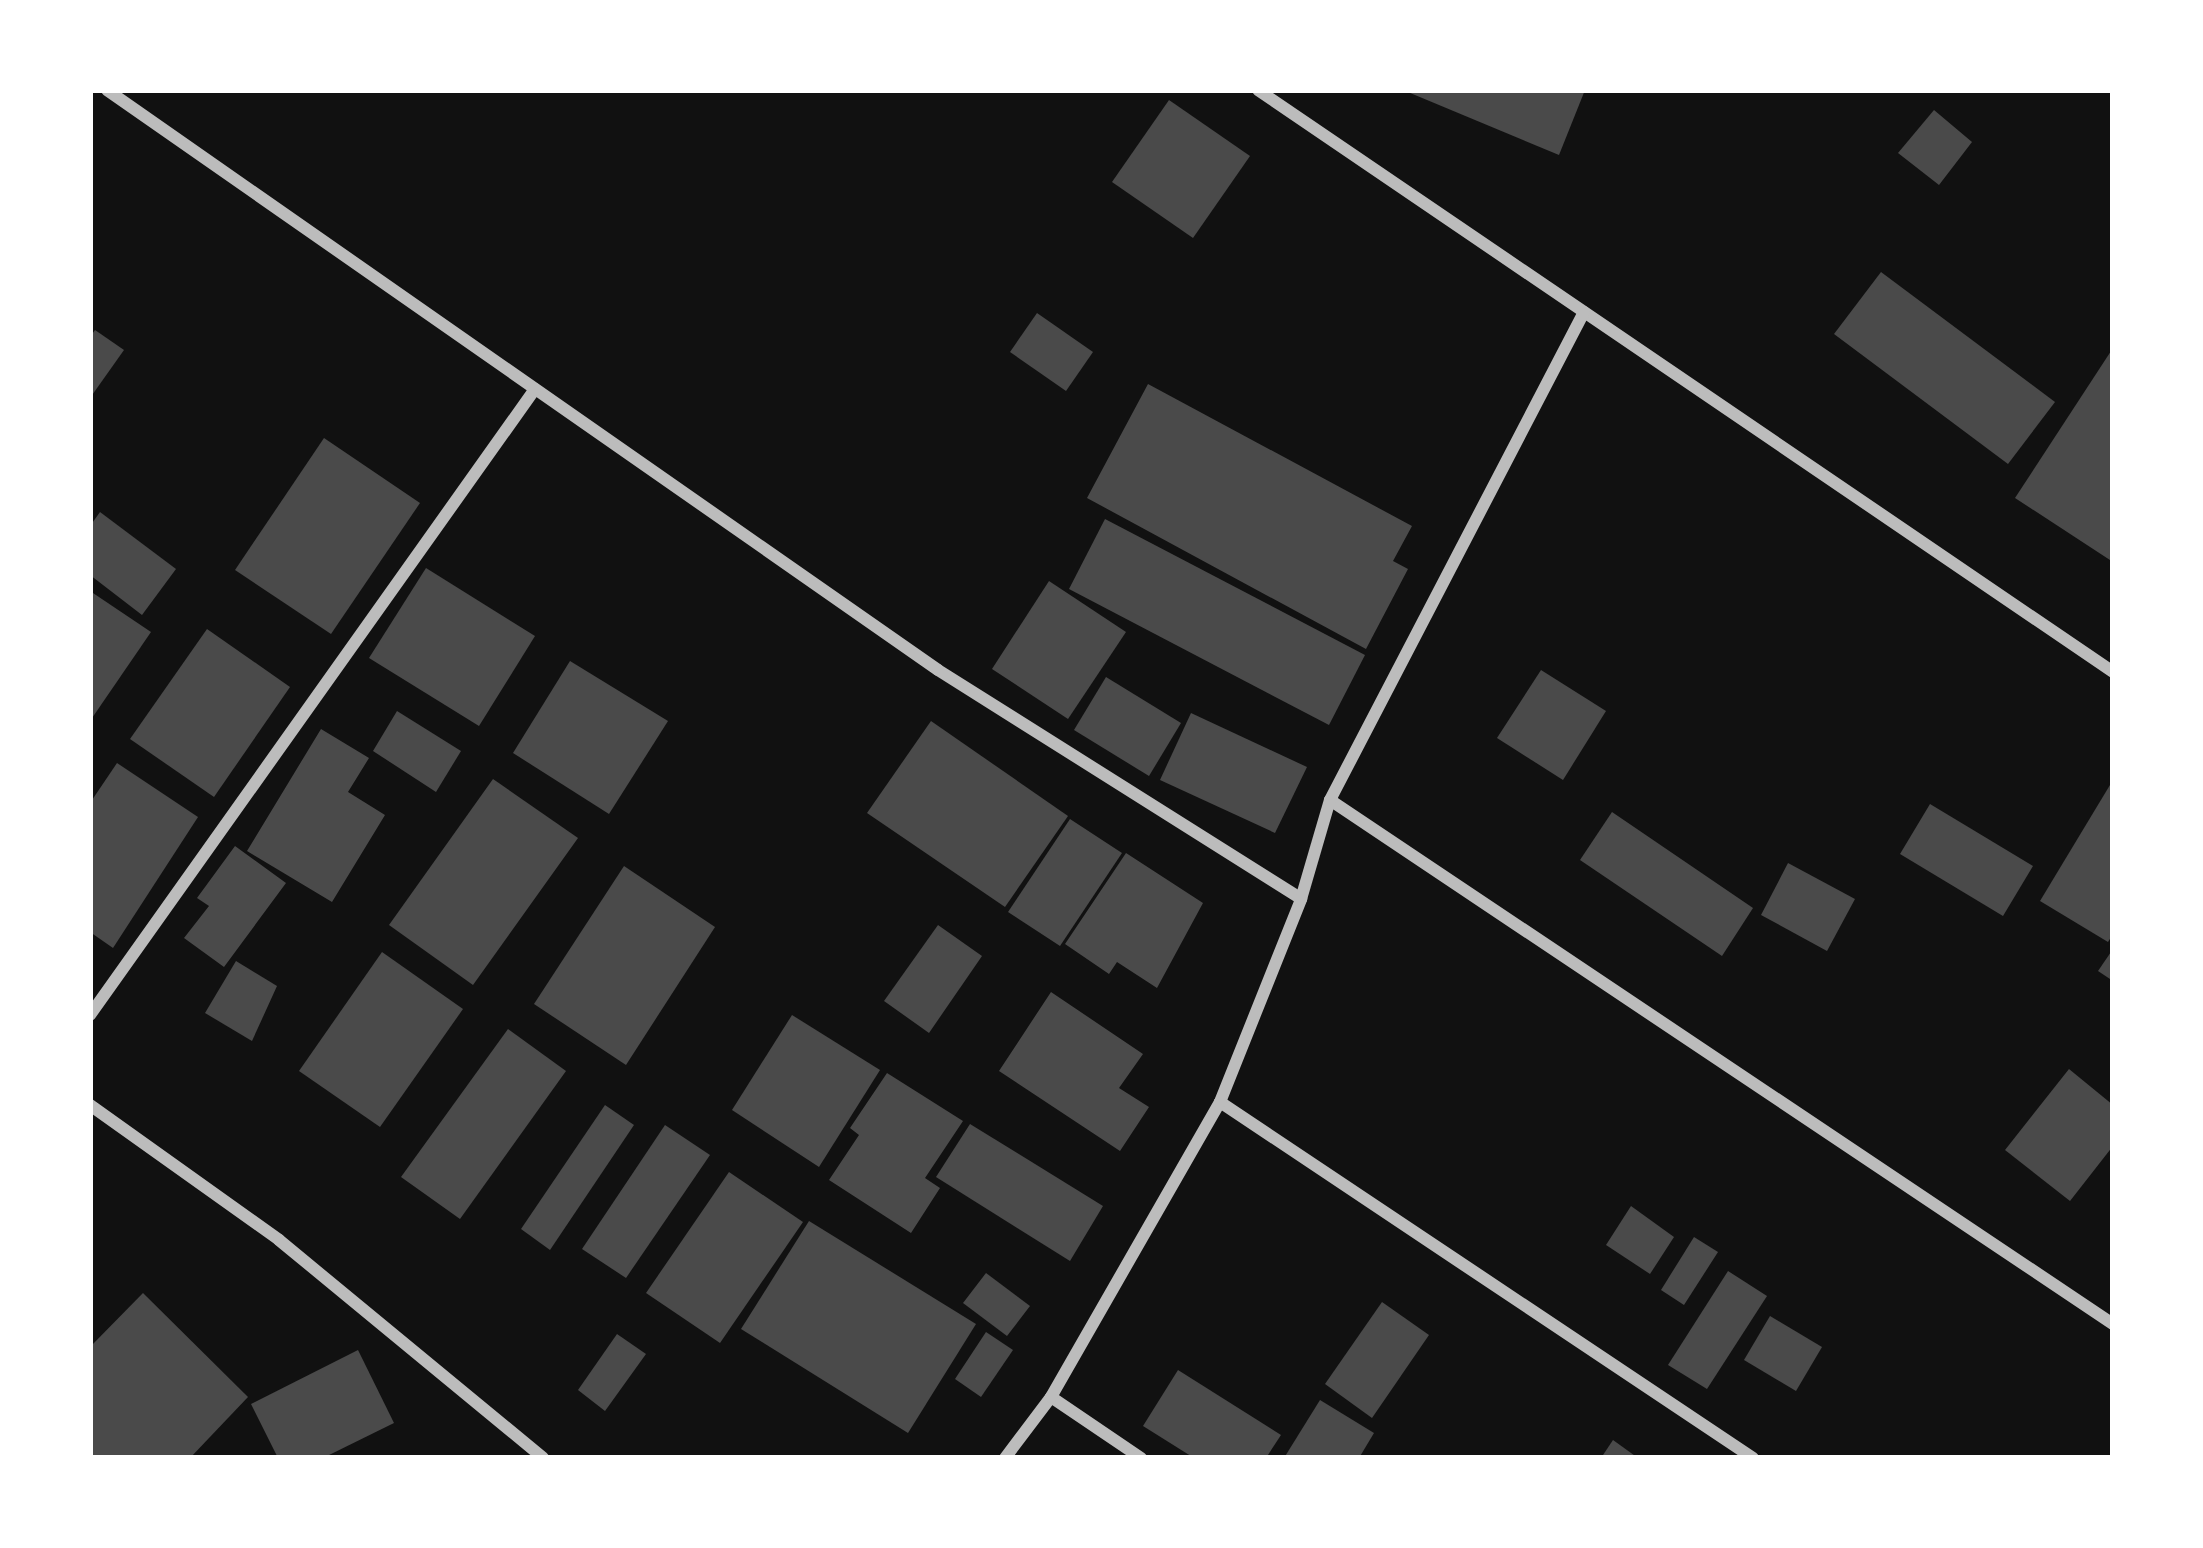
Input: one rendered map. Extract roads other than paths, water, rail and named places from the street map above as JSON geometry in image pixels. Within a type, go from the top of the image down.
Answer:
[{"type":"street","points":[[107,90],[938,670],[1301,899]]},
{"type":"street","points":[[1258,90],[2113,672]]},
{"type":"street","points":[[1005,1458],[1051,1397],[1220,1102],[1301,899],[1330,800],[1584,312]]},
{"type":"street","points":[[90,1016],[535,389]]},
{"type":"street","points":[[1330,800],[2113,1324]]},
{"type":"street","points":[[1220,1102],[1753,1458]]},
{"type":"street","points":[[90,1105],[279,1240],[543,1458]]},
{"type":"street","points":[[1051,1397],[1141,1458]]}]
